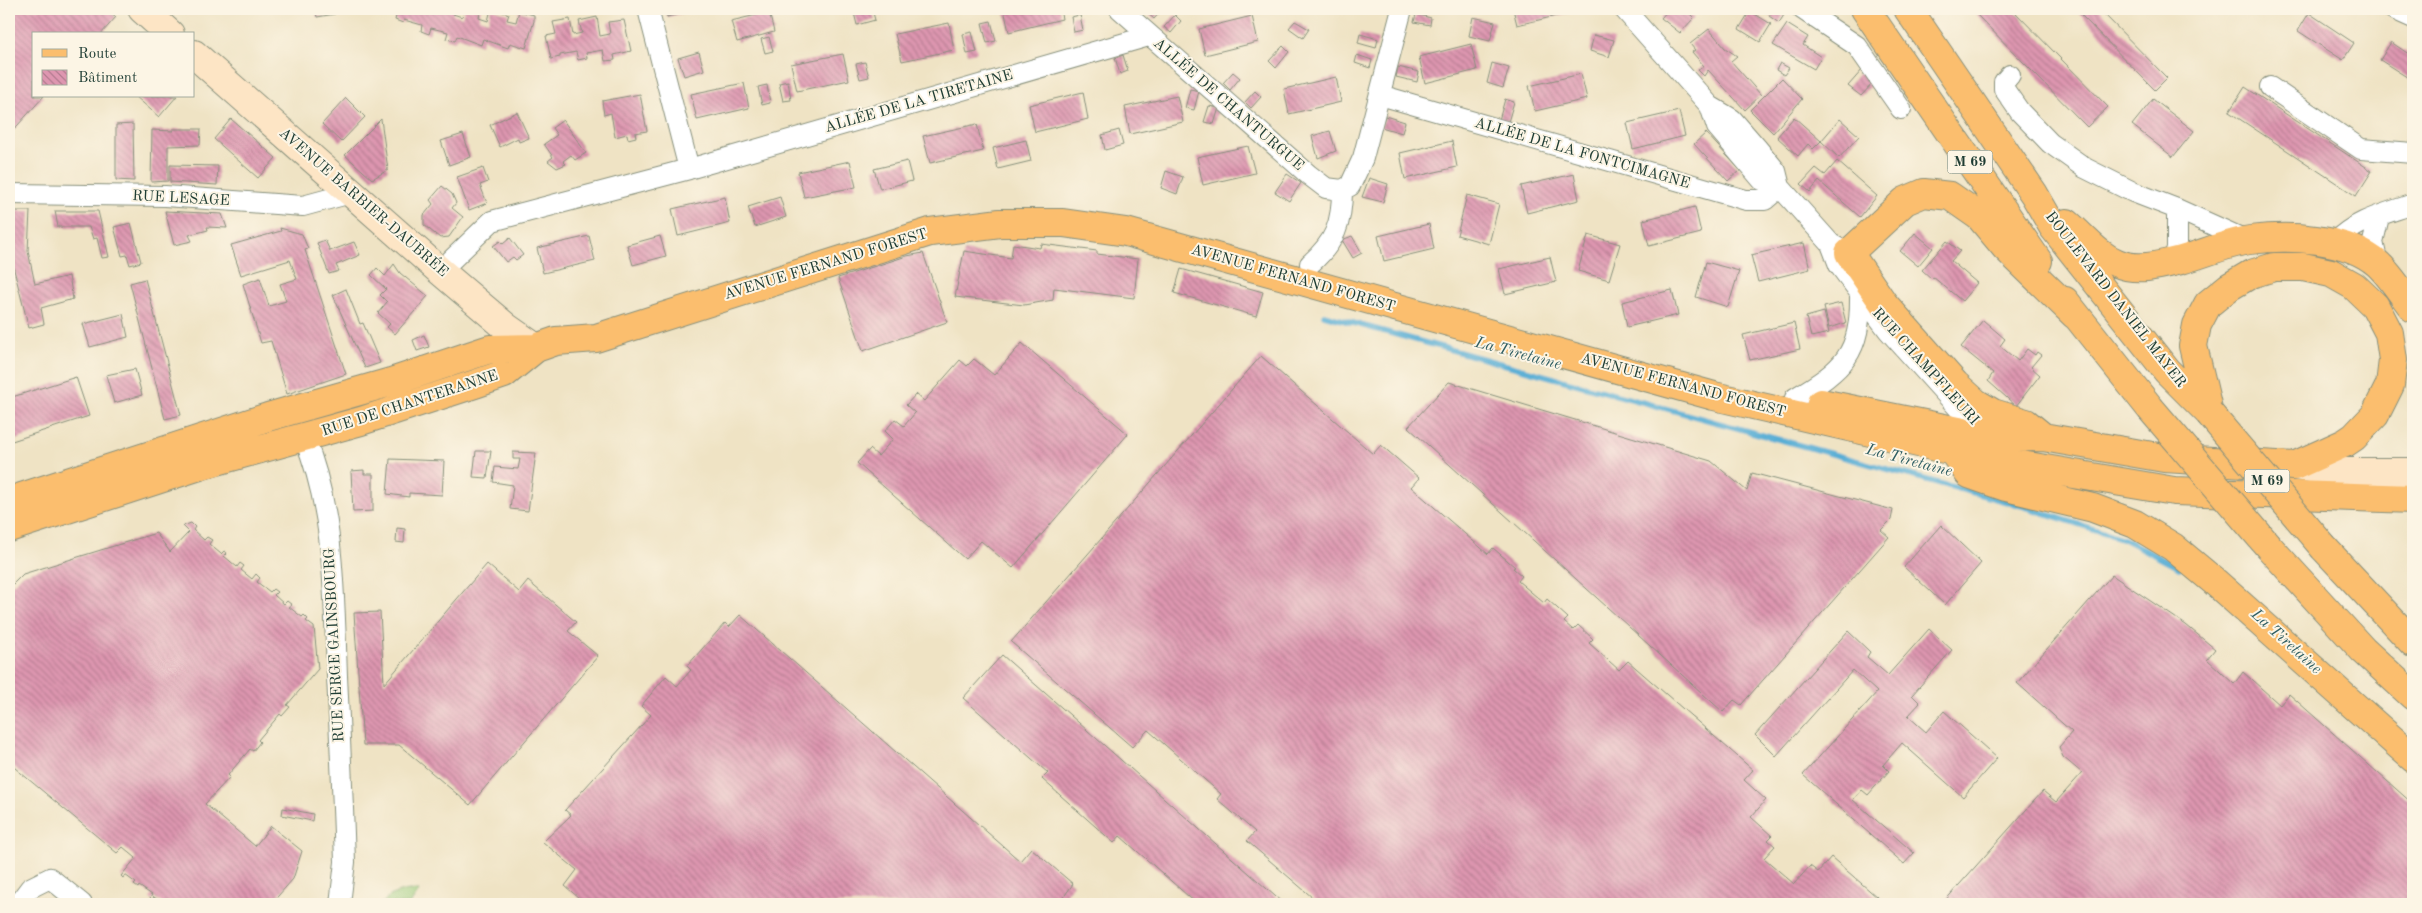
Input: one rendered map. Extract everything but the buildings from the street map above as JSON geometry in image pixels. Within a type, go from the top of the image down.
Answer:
[{"type":"main road","points":[[142,9],[168,32]]},
{"type":"main road","name":"M 69","points":[[1865,9],[2075,315],[2150,408],[2269,547],[2363,650],[2413,696]]},
{"type":"main road","name":"BOULEVARD DANIEL MAYER","points":[[1908,9],[2034,194],[2053,227],[2167,371],[2209,413]]},
{"type":"main road","name":"AVENUE BARBIER-DAUBRÉE","points":[[195,55],[506,327],[546,345]]},
{"type":"main road","points":[[2075,315],[2006,248],[1980,217],[1950,196],[1924,193],[1905,200],[1840,248],[1865,287],[1884,304],[1950,379],[1976,403],[1993,413],[2026,424],[2043,437],[2164,458],[2294,466],[2344,472],[2413,472]]},
{"type":"main road","points":[[2034,194],[2100,253],[2118,264],[2140,268],[2173,262],[2248,240],[2273,239],[2335,242],[2356,251],[2378,264],[2413,308]]},
{"type":"main road","name":"AVENUE FERNAND FOREST","points":[[546,345],[585,322],[887,225],[926,216],[1004,206],[1062,205],[1123,212],[1603,347],[1795,398],[1993,438],[2043,437]]},
{"type":"main road","name":"AVENUE FERNAND FOREST","points":[[546,345],[596,338],[930,232],[1000,223],[1063,222],[1126,232],[1714,396],[1953,452],[2174,491],[2413,499]]},
{"type":"main road","points":[[2209,413],[2193,346],[2197,325],[2208,304],[2229,287],[2251,274],[2274,267],[2303,267],[2331,272],[2354,286],[2375,306],[2389,332],[2393,360],[2390,385],[2375,415],[2354,437],[2334,449],[2294,466]]},
{"type":"main road","name":"RUE DE CHANTERANNE","points":[[9,500],[268,417],[333,400],[490,349],[546,345]]},
{"type":"main road","name":"RUE DE CHANTERANNE","points":[[9,528],[206,464],[361,421],[504,374],[546,345]]},
{"type":"main road","name":"M 69","points":[[2209,413],[2324,548],[2413,643]]},
{"type":"main road","points":[[1953,452],[1969,474],[2006,487],[2093,508],[2135,524],[2173,547],[2413,758]]},
{"type":"street","points":[[648,9],[689,168]]},
{"type":"street","name":"ALLÉE DE CHANTURGUE","points":[[1120,9],[1308,175],[1326,188],[1342,190]]},
{"type":"street","points":[[1310,264],[1330,244],[1342,207],[1342,190],[1350,186],[1356,174],[1380,96],[1402,9]]},
{"type":"street","points":[[1624,9],[1710,106],[1732,119],[1776,171],[1780,187],[1840,248]]},
{"type":"street","points":[[1802,9],[1857,46],[1901,109]]},
{"type":"street","points":[[2393,9],[2413,18]]},
{"type":"street","name":"ALLÉE DE LA TIRETAINE","points":[[440,271],[492,220],[689,168],[1149,36]]},
{"type":"street","points":[[2010,76],[2004,82],[2004,89],[2020,112],[2050,142],[2085,168],[2133,192],[2248,240]]},
{"type":"street","points":[[2270,87],[2361,149],[2413,153]]},
{"type":"street","name":"ALLÉE DE LA FONTCIMAGNE","points":[[1380,96],[1746,200],[1765,200],[1780,187]]},
{"type":"street","name":"RUE LESAGE","points":[[9,194],[165,196],[303,206],[351,193]]},
{"type":"street","points":[[2335,242],[2350,227],[2413,204]]},
{"type":"street","points":[[2173,262],[2178,230],[2177,209]]},
{"type":"street","points":[[2378,264],[2373,242],[2379,217]]},
{"type":"street","name":"RUE CHAMPFLEURI","points":[[1795,398],[1826,380],[1846,359],[1854,346],[1859,332],[1865,287]]},
{"type":"street","name":"RUE CHAMPFLEURI","points":[[1865,287],[1888,330],[1944,393],[1969,420],[2030,467]]},
{"type":"street","points":[[268,417],[304,437],[315,417],[333,400]]},
{"type":"street","name":"RUE SERGE GAINSBOURG","points":[[304,437],[320,480],[326,508],[335,604],[344,837],[344,878],[340,904]]},
{"type":"street","points":[[18,904],[30,888],[50,878],[82,904]]},
{"type":"green space","points":[[409,890],[419,891],[410,904],[382,904],[394,894]]},
{"type":"waterway","name":"La Tiretaine","points":[[1324,315],[2022,506],[2124,539],[2179,568]]}]
